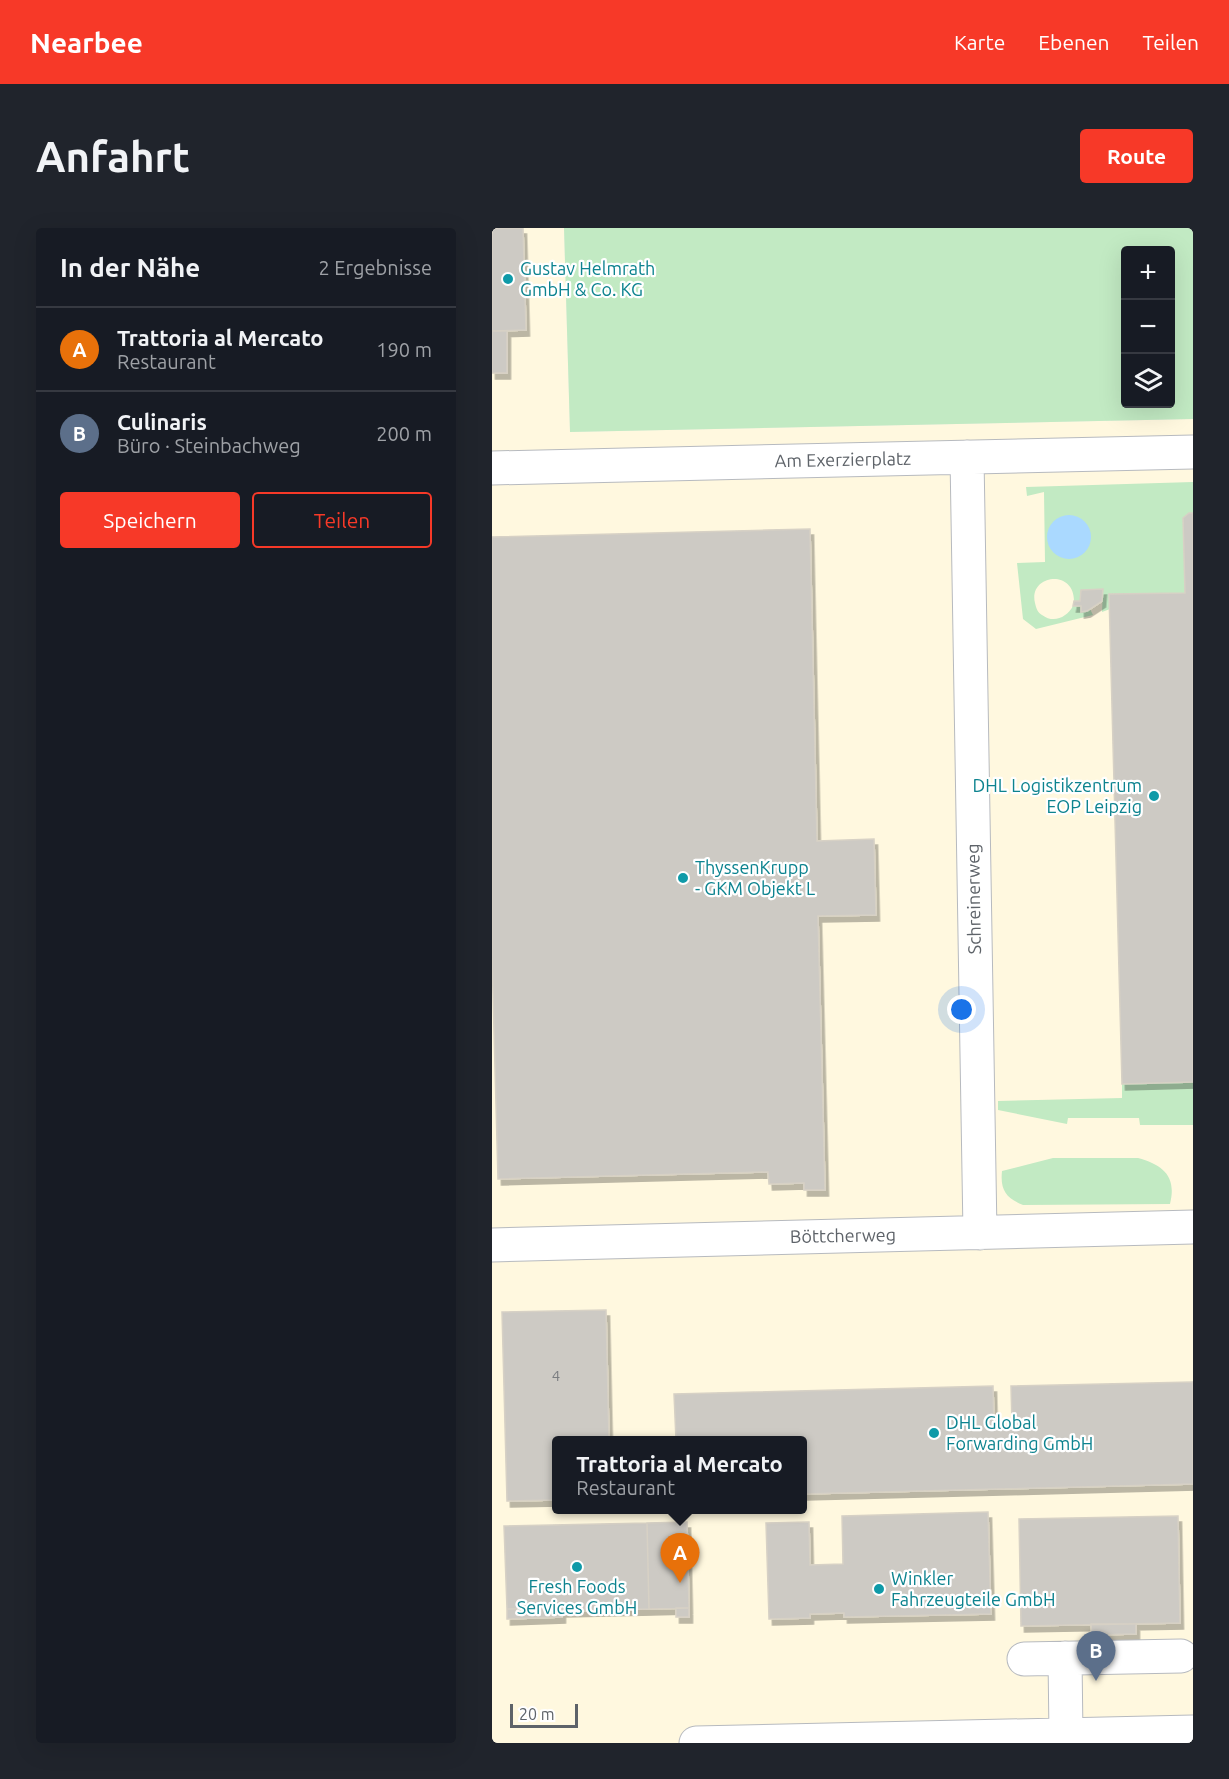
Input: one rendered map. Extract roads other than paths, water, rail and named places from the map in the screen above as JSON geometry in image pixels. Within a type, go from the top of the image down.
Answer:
[{"type":"street","name":"Am Exerzierplatz","points":[[492,468],[1193,452]]},
{"type":"street","name":"Schreinerweg","points":[[967,457],[980,1233]]},
{"type":"street","name":"Böttcherweg","points":[[492,1245],[1193,1227]]},
{"type":"street","points":[[1024,1659],[1181,1656]]},
{"type":"street","points":[[1065,1658],[1066,1735]]},
{"type":"street","points":[[696,1743],[1193,1732]]},
{"type":"water","points":[[1069,515],[1084,522],[1091,537],[1084,552],[1069,559],[1054,552],[1047,537],[1054,522]]},
{"type":"place","name":"Gustav Helmrath GmbH & Co. KG","points":[[508,279]]},
{"type":"place","name":"DHL Logistikzentrum EOP Leipzig","points":[[1154,796]]},
{"type":"place","name":"ThyssenKrupp - GKM Objekt L","points":[[683,878]]},
{"type":"place","name":"DHL Global Forwarding GmbH","points":[[934,1433]]},
{"type":"place","name":"Fresh Foods Services GmbH","points":[[577,1567]]},
{"type":"place","name":"Trattoria al Mercato","points":[[680,1583]]},
{"type":"place","name":"Winkler Fahrzeugteile GmbH","points":[[879,1589]]},
{"type":"place","name":"Culinaris","points":[[1096,1681]]}]
